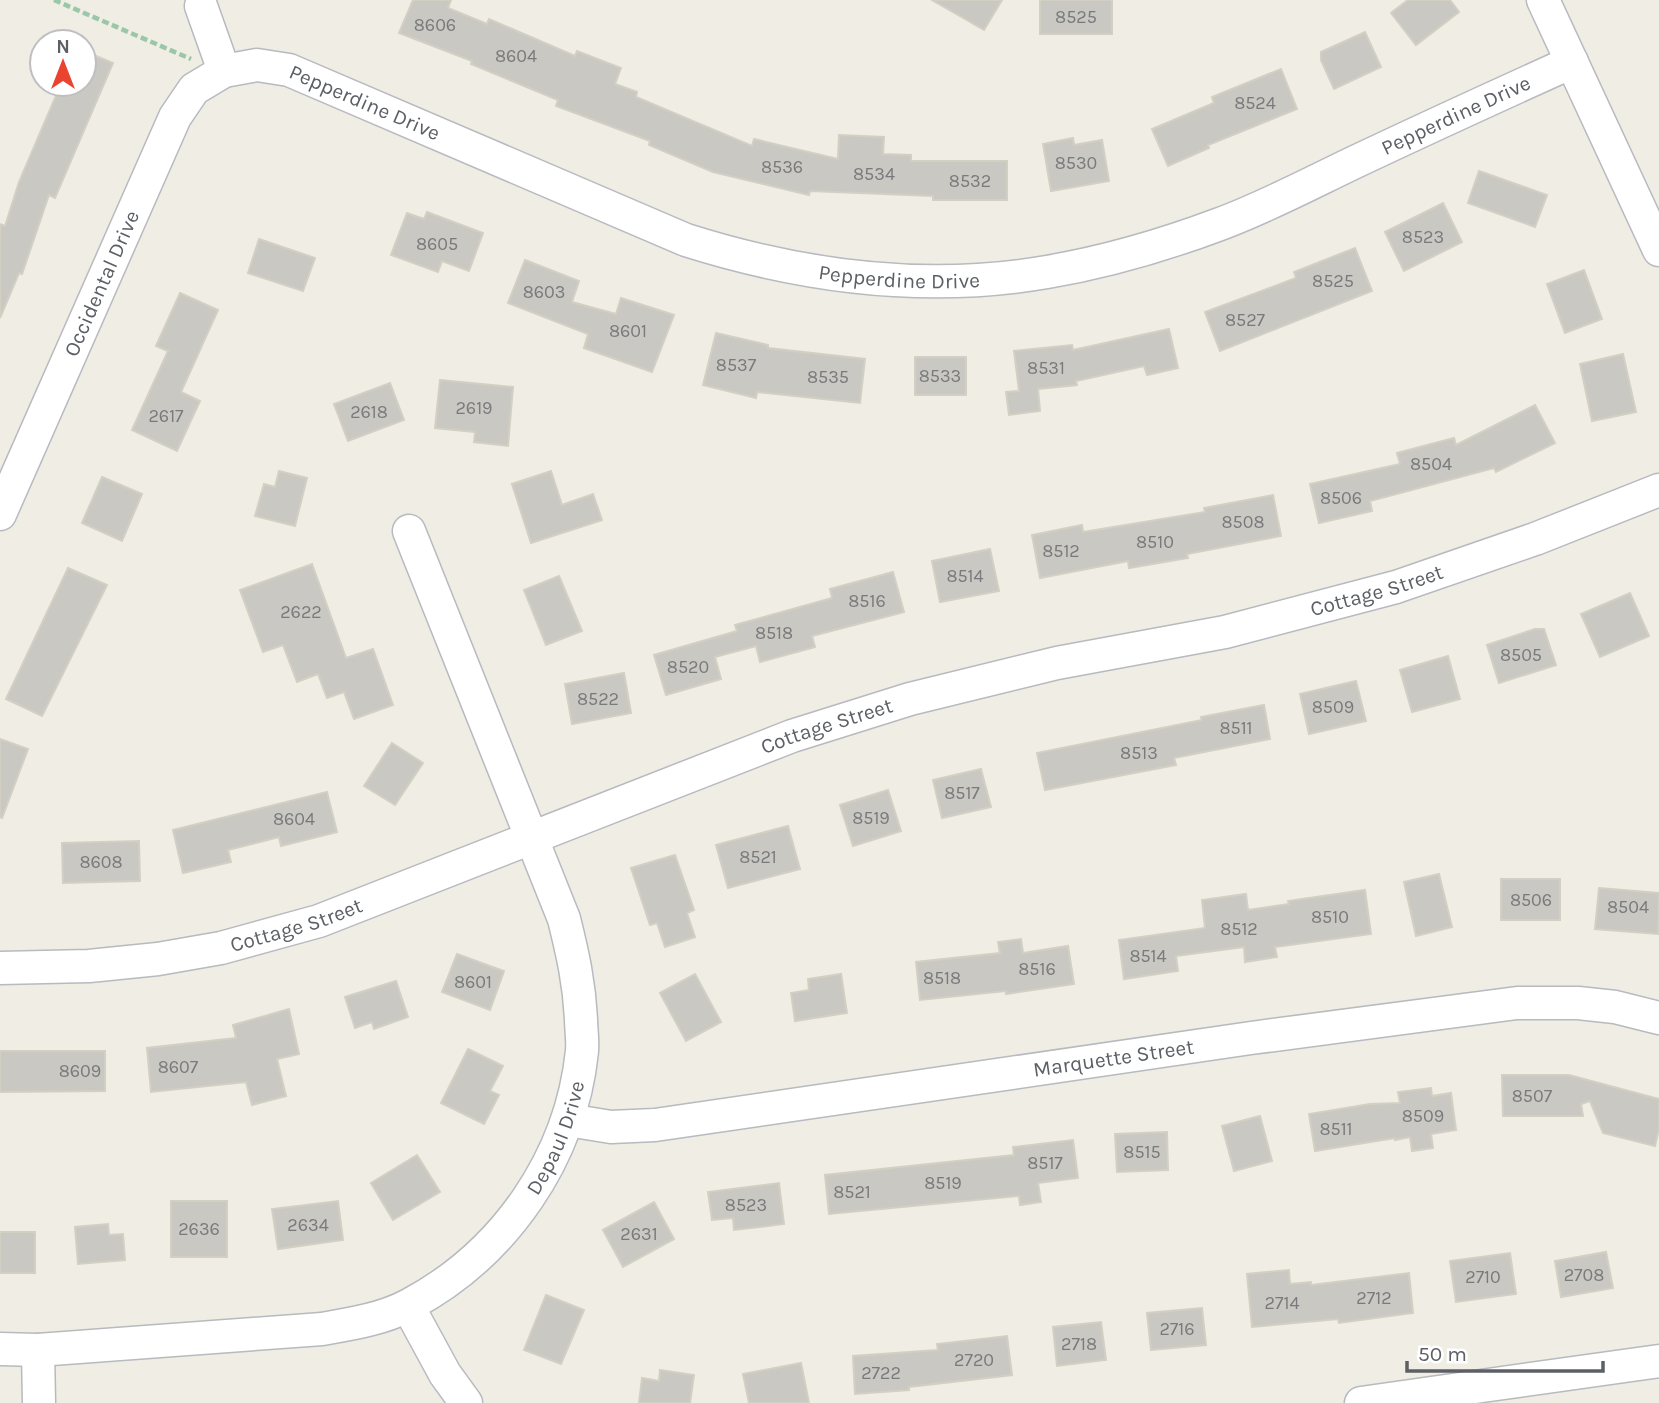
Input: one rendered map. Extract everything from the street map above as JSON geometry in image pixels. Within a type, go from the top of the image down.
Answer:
[{"type":"street","points":[[1543,0],[1659,250]]},
{"type":"street","points":[[201,6],[224,71]]},
{"type":"street","name":"Pepperdine Drive","points":[[224,71],[257,65],[289,70],[686,240],[744,259],[792,269],[877,280],[961,281],[1047,272],[1132,254],[1222,224],[1572,62]]},
{"type":"street","name":"Occidental Drive","points":[[0,514],[174,117],[194,89],[224,71]]},
{"type":"street","name":"Cottage Street","points":[[0,968],[89,966],[158,959],[220,948],[319,921],[792,736],[897,703],[1058,663],[1225,632],[1396,587],[1535,539],[1659,490]]},
{"type":"street","name":"Depaul Drive","points":[[0,1349],[38,1350],[322,1329],[360,1322],[408,1306],[458,1275],[512,1223],[535,1191],[568,1120],[583,1049],[578,979],[564,919],[409,531]]},
{"type":"street","name":"Marquette Street","points":[[568,1120],[611,1126],[654,1125],[1251,1038],[1517,1003],[1578,1003],[1615,1007],[1659,1018]]},
{"type":"street","points":[[408,1306],[445,1374],[466,1403]]},
{"type":"street","points":[[38,1350],[39,1403]]},
{"type":"street","points":[[1361,1403],[1659,1361]]},
{"type":"path","points":[[54,0],[173,52],[224,71]]},
{"type":"building","points":[[413,0],[451,0],[448,8],[487,24],[489,19],[575,56],[577,51],[621,68],[615,84],[637,92],[636,97],[752,146],[754,139],[838,159],[839,135],[884,137],[883,154],[911,155],[911,161],[1007,161],[1007,200],[933,200],[933,196],[810,191],[809,195],[713,172],[649,145],[650,141],[556,106],[558,100],[471,64],[472,61],[399,33]]},
{"type":"building","points":[[932,0],[1002,0],[984,30]]},
{"type":"building","points":[[1040,0],[1112,0],[1112,34],[1040,34]]},
{"type":"building","points":[[1408,0],[1450,0],[1459,12],[1416,45],[1391,13]]},
{"type":"building","points":[[1365,32],[1381,67],[1334,89],[1321,60],[1321,52]]},
{"type":"building","points":[[98,57],[113,63],[98,98]]},
{"type":"building","points":[[1281,69],[1297,109],[1208,145],[1209,148],[1168,166],[1152,129],[1214,103],[1212,97]]},
{"type":"building","points":[[55,98],[98,98],[55,198],[49,195],[22,274],[19,273],[0,318],[0,224],[5,226],[19,182]]},
{"type":"building","points":[[1073,138],[1074,145],[1102,140],[1109,181],[1051,191],[1043,144]]},
{"type":"building","points":[[1479,171],[1547,195],[1535,227],[1468,203]]},
{"type":"building","points":[[1443,203],[1462,242],[1404,271],[1385,232]]},
{"type":"building","points":[[427,212],[483,233],[469,271],[442,261],[438,272],[391,255],[407,213],[424,219]]},
{"type":"building","points":[[259,239],[315,258],[303,291],[248,273]]},
{"type":"building","points":[[1355,248],[1372,291],[1220,351],[1205,312],[1296,278],[1294,272]]},
{"type":"building","points":[[525,260],[579,281],[572,302],[616,314],[621,298],[674,315],[652,372],[584,348],[588,334],[508,303]]},
{"type":"building","points":[[1584,270],[1602,319],[1565,333],[1547,284]]},
{"type":"building","points":[[180,293],[218,310],[181,392],[200,401],[177,451],[132,430],[168,351],[156,346]]},
{"type":"building","points":[[1169,329],[1178,368],[1147,375],[1144,366],[1076,381],[1077,385],[1038,389],[1040,411],[1009,415],[1006,392],[1019,391],[1014,351],[1072,345],[1073,350]]},
{"type":"building","points":[[716,333],[768,345],[768,348],[865,359],[860,403],[757,392],[756,398],[703,385]]},
{"type":"building","points":[[1623,354],[1636,412],[1592,421],[1580,364]]},
{"type":"building","points":[[915,357],[966,357],[966,395],[915,395]]},
{"type":"building","points":[[440,380],[513,387],[508,446],[474,442],[475,432],[435,428]]},
{"type":"building","points":[[390,383],[404,420],[348,441],[334,404]]},
{"type":"building","points":[[1535,405],[1555,443],[1496,472],[1494,468],[1370,501],[1372,511],[1319,523],[1310,484],[1400,464],[1397,453],[1454,438],[1456,445]]},
{"type":"building","points":[[279,471],[307,478],[295,526],[255,516],[264,484],[275,487]]},
{"type":"building","points":[[551,471],[562,505],[593,494],[602,520],[531,543],[512,484]]},
{"type":"building","points":[[102,477],[142,494],[122,541],[82,523]]},
{"type":"building","points":[[1273,495],[1281,536],[1187,554],[1188,558],[1129,568],[1128,561],[1040,578],[1032,535],[1082,525],[1083,532],[1205,512],[1204,508]]},
{"type":"building","points":[[990,549],[999,591],[940,602],[932,561]]},
{"type":"building","points":[[312,564],[346,658],[373,649],[393,705],[354,719],[344,692],[327,698],[318,674],[297,682],[283,645],[263,652],[240,590]]},
{"type":"building","points":[[68,568],[107,585],[42,716],[6,699]]},
{"type":"building","points":[[893,572],[904,612],[812,636],[815,647],[760,662],[756,646],[715,657],[721,679],[666,695],[654,655],[737,631],[735,625],[832,598],[830,589]]},
{"type":"building","points":[[559,576],[582,631],[546,645],[524,590]]},
{"type":"building","points":[[1630,593],[1649,636],[1600,657],[1581,614]]},
{"type":"building","points":[[1535,629],[1544,629],[1556,665],[1499,683],[1487,645]]},
{"type":"building","points":[[1448,656],[1460,699],[1412,712],[1400,670]]},
{"type":"building","points":[[624,673],[631,713],[572,724],[565,684]]},
{"type":"building","points":[[1356,681],[1366,721],[1309,734],[1300,694]]},
{"type":"building","points":[[1264,705],[1270,739],[1174,758],[1176,765],[1045,790],[1037,753]]},
{"type":"building","points":[[0,739],[28,749],[2,818],[0,817]]},
{"type":"building","points":[[392,743],[423,763],[395,805],[364,786]]},
{"type":"building","points":[[981,769],[991,807],[942,818],[933,780]]},
{"type":"building","points":[[888,790],[901,831],[853,846],[840,805]]},
{"type":"building","points":[[327,792],[337,832],[281,846],[279,837],[228,850],[231,862],[183,873],[173,830]]},
{"type":"building","points":[[788,826],[800,869],[728,888],[716,845]]},
{"type":"building","points":[[139,841],[140,881],[63,883],[62,843]]},
{"type":"building","points":[[675,855],[694,910],[687,913],[695,937],[665,947],[657,923],[650,925],[631,868]]},
{"type":"building","points":[[1439,874],[1452,927],[1416,936],[1404,882]]},
{"type":"building","points":[[1501,879],[1560,879],[1560,920],[1501,920]]},
{"type":"building","points":[[1599,888],[1659,893],[1658,934],[1595,929]]},
{"type":"building","points":[[1365,890],[1371,934],[1275,947],[1277,957],[1245,962],[1244,947],[1176,956],[1178,971],[1124,979],[1119,940],[1205,928],[1202,900],[1246,894],[1248,910],[1289,904],[1288,901]]},
{"type":"building","points":[[1021,939],[1023,953],[1068,946],[1074,984],[1006,994],[1006,991],[920,1000],[916,962],[1000,953],[998,942]]},
{"type":"building","points":[[457,954],[504,971],[490,1010],[442,992]]},
{"type":"building","points":[[695,974],[721,1022],[686,1041],[660,993]]},
{"type":"building","points":[[841,974],[847,1013],[795,1021],[791,993],[809,990],[808,979]]},
{"type":"building","points":[[396,981],[408,1017],[374,1029],[372,1022],[355,1028],[345,997]]},
{"type":"building","points":[[289,1009],[299,1054],[277,1059],[286,1096],[252,1105],[246,1082],[151,1092],[147,1048],[236,1038],[233,1025]]},
{"type":"building","points":[[468,1049],[503,1066],[490,1091],[499,1095],[484,1124],[441,1103]]},
{"type":"building","points":[[0,1051],[105,1051],[105,1091],[0,1092]]},
{"type":"building","points":[[1502,1075],[1569,1075],[1659,1099],[1659,1129],[1655,1146],[1603,1133],[1590,1101],[1581,1104],[1583,1116],[1503,1116]]},
{"type":"building","points":[[1431,1088],[1432,1096],[1451,1093],[1456,1130],[1431,1134],[1433,1148],[1412,1151],[1410,1137],[1315,1151],[1309,1114],[1370,1104],[1400,1103],[1398,1092]]},
{"type":"building","points":[[1260,1116],[1272,1161],[1234,1171],[1222,1126]]},
{"type":"building","points":[[1167,1132],[1168,1170],[1117,1172],[1115,1134]]},
{"type":"building","points":[[1073,1140],[1078,1178],[1038,1183],[1041,1202],[1020,1205],[1019,1196],[829,1214],[825,1175],[1014,1155],[1013,1147]]},
{"type":"building","points":[[417,1155],[440,1192],[393,1220],[371,1183]]},
{"type":"building","points":[[779,1183],[784,1224],[734,1230],[733,1218],[712,1220],[708,1192]]},
{"type":"building","points":[[171,1201],[227,1201],[227,1257],[171,1257]]},
{"type":"building","points":[[338,1201],[343,1240],[278,1249],[272,1209]]},
{"type":"building","points":[[654,1202],[674,1239],[623,1267],[603,1230]]},
{"type":"building","points":[[108,1224],[109,1235],[123,1234],[125,1260],[78,1264],[75,1227]]},
{"type":"building","points":[[0,1232],[35,1232],[35,1273],[0,1273]]},
{"type":"building","points":[[1606,1252],[1613,1288],[1561,1297],[1555,1261]]},
{"type":"building","points":[[1510,1253],[1516,1294],[1456,1302],[1450,1261]]},
{"type":"building","points":[[1289,1270],[1290,1284],[1311,1282],[1311,1285],[1409,1273],[1413,1313],[1339,1323],[1338,1319],[1252,1327],[1247,1274]]},
{"type":"building","points":[[546,1295],[584,1310],[561,1364],[524,1350]]},
{"type":"building","points":[[1202,1308],[1206,1345],[1151,1350],[1147,1313]]},
{"type":"building","points":[[1101,1322],[1106,1360],[1057,1366],[1053,1327]]},
{"type":"building","points":[[1007,1336],[1012,1375],[909,1387],[909,1390],[855,1394],[853,1356],[938,1350],[937,1344]]},
{"type":"building","points":[[801,1363],[809,1403],[749,1403],[743,1374]]},
{"type":"building","points":[[660,1370],[694,1375],[690,1403],[639,1403],[642,1378],[659,1381]]}]
